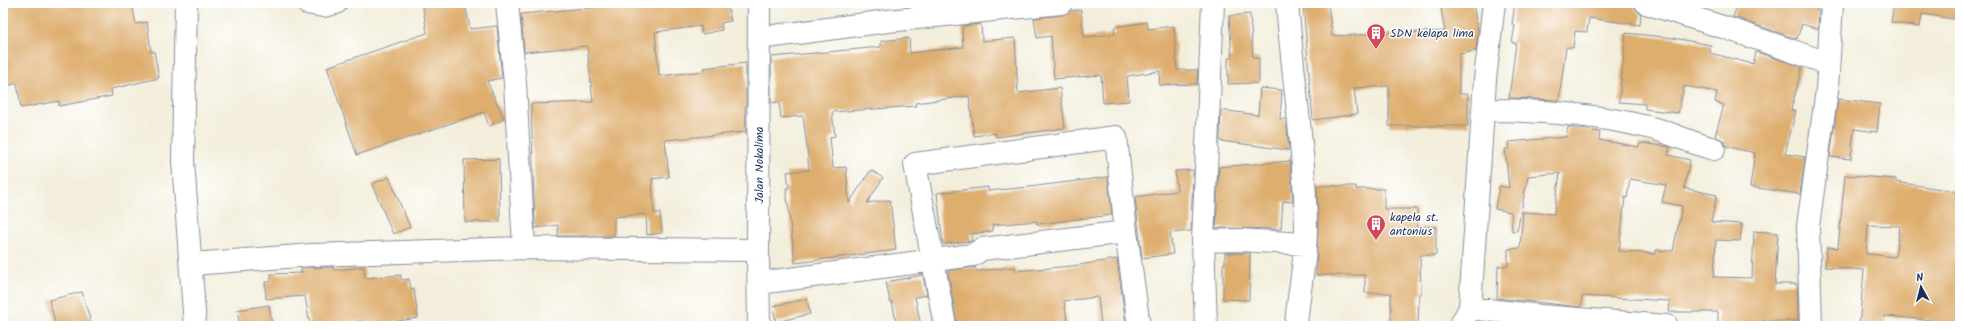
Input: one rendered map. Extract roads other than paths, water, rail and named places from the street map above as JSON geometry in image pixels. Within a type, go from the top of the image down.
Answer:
[{"type":"street","points":[[186,3],[183,160],[192,264],[195,326]]},
{"type":"street","points":[[307,3],[323,6],[336,3]]},
{"type":"street","points":[[507,3],[515,83],[524,248]]},
{"type":"street","name":"Jalan Nokalima","points":[[759,3],[759,326]]},
{"type":"street","points":[[759,38],[888,21],[1061,3]]},
{"type":"street","points":[[1206,326],[1204,241],[1213,3]]},
{"type":"street","points":[[1287,3],[1292,63],[1304,164],[1304,244],[1296,326]]},
{"type":"street","points":[[1494,3],[1465,317],[1542,316],[1667,326]]},
{"type":"street","points":[[1646,3],[1827,63]]},
{"type":"street","points":[[1811,326],[1808,226],[1827,90],[1827,63],[1832,3]]},
{"type":"street","points":[[1483,110],[1562,113],[1603,118],[1659,130],[1714,149]]},
{"type":"street","points":[[946,326],[932,260],[915,164],[1116,137],[1127,239],[1139,326]]},
{"type":"street","points":[[758,282],[973,255],[982,262],[1127,239]]},
{"type":"street","points":[[1204,241],[1240,240],[1304,244]]},
{"type":"street","points":[[192,264],[312,255],[524,248],[758,250]]},
{"type":"place","name":"SDN kelapa lima","points":[[1376,50]]},
{"type":"place","name":"kapela st. antonius","points":[[1376,241]]}]
